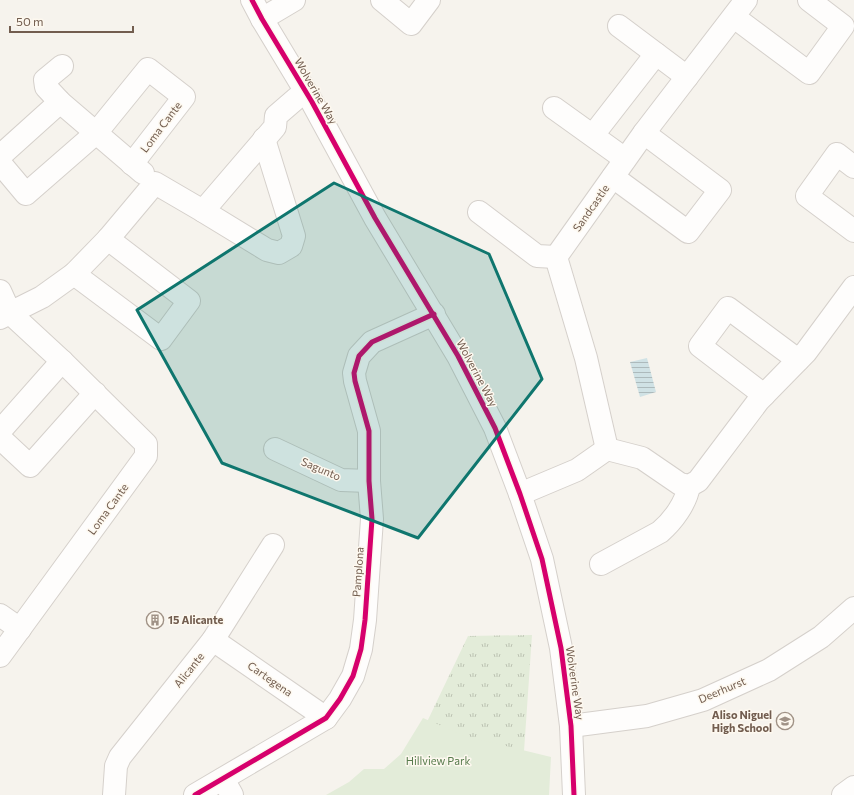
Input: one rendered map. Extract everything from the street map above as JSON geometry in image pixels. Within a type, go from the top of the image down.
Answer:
[{"type":"street","name":"Wolverine Way","points":[[252,0],[309,97],[375,218],[458,356],[495,428],[520,494],[542,559],[561,648],[571,726],[574,795]]},
{"type":"street","points":[[262,19],[294,0]]},
{"type":"street","points":[[382,0],[411,24],[429,0]]},
{"type":"street","name":"Sandcastle","points":[[556,258],[644,133],[746,0]]},
{"type":"street","points":[[734,17],[809,73],[843,26],[809,0]]},
{"type":"street","points":[[619,26],[687,77]]},
{"type":"street","points":[[593,135],[656,54]]},
{"type":"street","name":"Loma Cante","points":[[62,66],[45,80],[46,87],[60,102],[155,183],[267,250],[279,253],[291,246],[294,236],[270,133]]},
{"type":"street","name":"Loma Cante","points":[[0,164],[26,194],[96,133],[148,68],[184,97],[132,164]]},
{"type":"street","points":[[203,211],[270,133],[284,125],[309,97]]},
{"type":"street","points":[[0,156],[60,102]]},
{"type":"street","points":[[554,108],[625,159]]},
{"type":"street","points":[[613,177],[688,232],[720,190],[644,133]]},
{"type":"street","points":[[854,167],[837,154],[807,196],[854,231]]},
{"type":"street","points":[[5,316],[42,297],[74,274],[108,238],[155,183]]},
{"type":"street","points":[[479,212],[537,256],[556,258],[586,358],[607,449]]},
{"type":"street","points":[[74,274],[161,339],[189,301],[108,238]]},
{"type":"street","points":[[520,494],[577,470],[607,449],[642,458],[680,484],[689,486],[698,481],[764,395],[806,352],[854,287]]},
{"type":"street","name":"Loma Cante","points":[[0,291],[5,316],[62,361],[146,444],[146,456],[0,656]]},
{"type":"street","points":[[764,395],[700,346],[728,308],[798,360]]},
{"type":"street","name":"Pamplona","points":[[195,795],[227,787],[326,718],[340,699],[353,676],[361,650],[372,519],[369,481],[369,431],[354,373],[359,356],[372,342],[434,314]]},
{"type":"street","points":[[0,431],[62,361]]},
{"type":"street","points":[[0,438],[30,466],[95,393]]},
{"type":"street","name":"Sagunto","points":[[275,449],[341,480],[369,481]]},
{"type":"street","points":[[601,564],[667,527],[687,497],[689,486]]},
{"type":"street","name":"Alicante","points":[[114,795],[116,766],[120,757],[213,640],[273,545]]},
{"type":"street","name":"Deerhurst","points":[[571,726],[647,716],[703,700],[769,670],[821,637],[854,608]]},
{"type":"street","points":[[0,615],[20,629]]},
{"type":"street","name":"Cartegena","points":[[213,640],[326,718]]},
{"type":"street","points":[[843,795],[854,787]]},
{"type":"highlighted area","points":[[334,183],[489,254],[542,379],[418,538],[222,463],[137,310]]},
{"type":"green space","points":[[532,635],[521,795],[354,795],[405,768],[468,636]]},
{"type":"green space","name":"Hillview Park","points":[[423,718],[465,736],[551,757],[549,795],[326,795],[349,782],[364,769],[384,769],[401,754]]},
{"type":"shaded area","points":[[647,358],[656,392],[640,397],[630,362]]},
{"type":"cycle path","points":[[252,0],[312,102],[375,218],[458,356],[495,428],[520,494],[542,559],[561,648],[571,726],[574,795]]},
{"type":"cycle path","points":[[195,795],[326,718],[340,699],[353,676],[361,649],[365,620],[372,519],[369,481],[369,431],[354,373],[359,356],[372,342],[434,314]]},
{"type":"place","name":"15 Alicante","points":[[155,620]]},
{"type":"place","name":"Aliso Niguel High School","points":[[785,721]]}]
